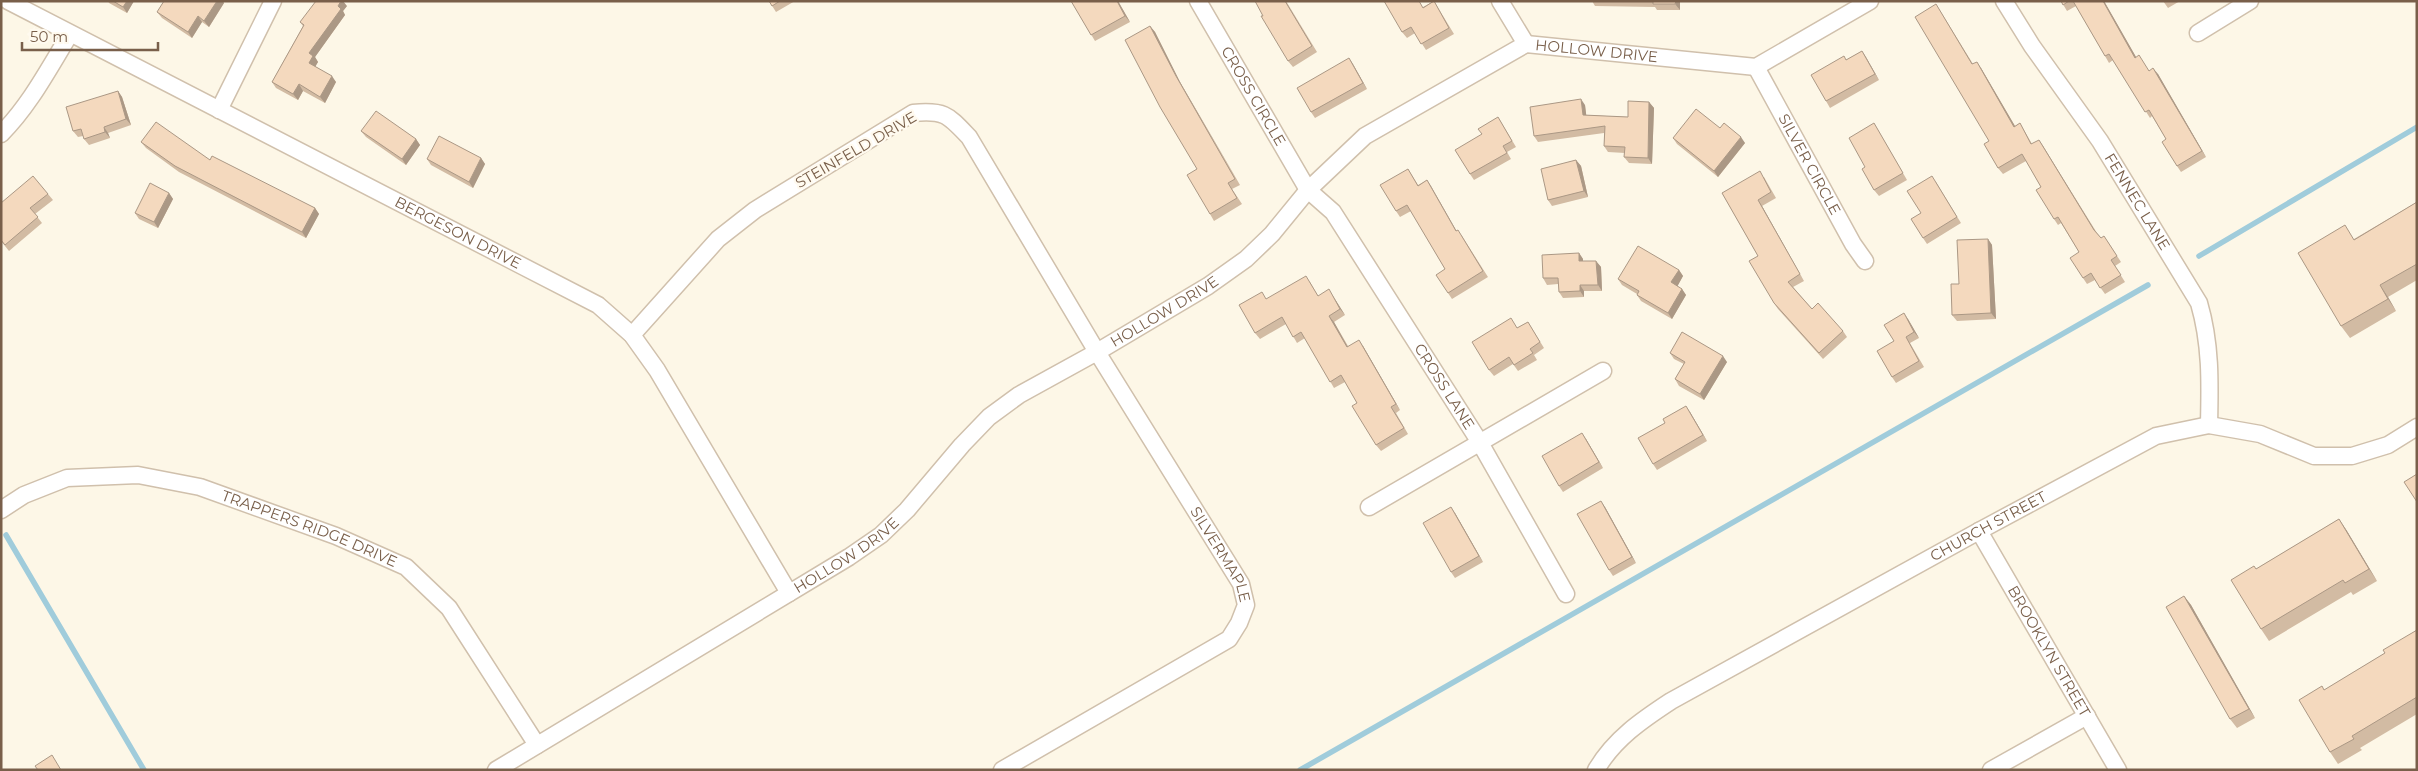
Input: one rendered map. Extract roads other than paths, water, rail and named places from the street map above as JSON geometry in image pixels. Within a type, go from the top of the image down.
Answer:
[{"type":"street","name":"BERGESON DRIVE","points":[[8,1],[598,305],[632,335],[657,370],[789,593]]},
{"type":"street","points":[[219,110],[273,1]]},
{"type":"street","name":"CROSS CIRCLE","points":[[1198,1],[1308,190]]},
{"type":"street","points":[[1500,1],[1526,44]]},
{"type":"street","points":[[1756,67],[1870,1]]},
{"type":"street","name":"FENNEC LANE","points":[[2004,1],[2032,46],[2100,141],[2199,303],[2206,329],[2210,366],[2210,425]]},
{"type":"street","points":[[2198,33],[2250,1]]},
{"type":"street","points":[[1,134],[12,124],[70,34]]},
{"type":"street","name":"HOLLOW DRIVE","points":[[496,770],[849,557],[880,535],[907,510],[988,417],[1019,395],[1097,352],[1208,286],[1246,259],[1272,234],[1308,190],[1365,136],[1526,44],[1756,67]]},
{"type":"street","name":"SILVER CIRCLE","points":[[1756,67],[1853,244],[1865,261]]},
{"type":"street","name":"STEINFELD DRIVE","points":[[632,335],[718,239],[755,210],[913,113],[934,111],[951,118],[969,137],[1097,352]]},
{"type":"street","name":"CROSS LANE","points":[[1308,190],[1333,212],[1480,442],[1566,594]]},
{"type":"street","name":"SILVERMAPLE","points":[[1002,770],[1229,639],[1239,623],[1246,605],[1242,584],[1097,352]]},
{"type":"street","points":[[1369,507],[1603,371]]},
{"type":"street","name":"CHURCH STREET","points":[[1596,770],[1605,755],[1635,725],[1671,700],[2156,436],[2210,425],[2260,434],[2314,456],[2352,456],[2388,445],[2417,427]]},
{"type":"street","name":"TRAPPERS RIDGE DRIVE","points":[[1,510],[24,495],[67,478],[138,475],[200,487],[336,536],[406,567],[449,608],[537,745]]},
{"type":"street","name":"BROOKLYN STREET","points":[[1979,531],[2118,770]]},
{"type":"street","points":[[1992,770],[2087,716]]},
{"type":"waterway","points":[[2199,256],[2417,127]]},
{"type":"waterway","points":[[1300,770],[2148,285]]},
{"type":"waterway","points":[[6,535],[144,770]]}]
